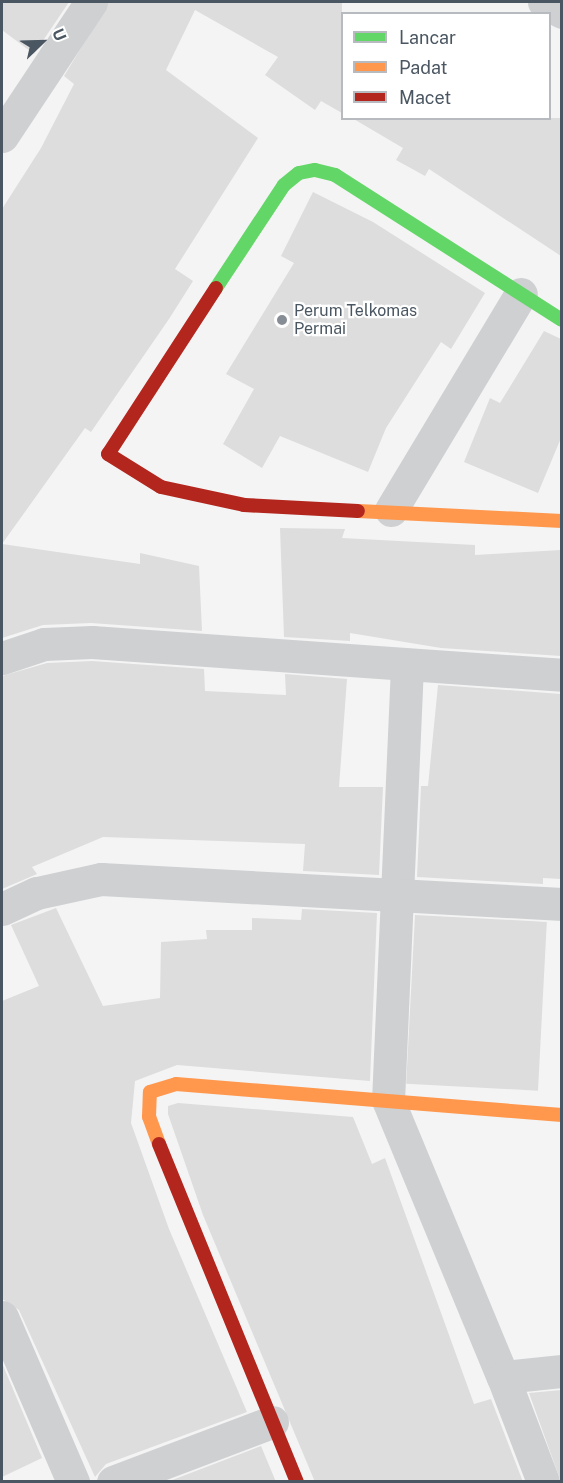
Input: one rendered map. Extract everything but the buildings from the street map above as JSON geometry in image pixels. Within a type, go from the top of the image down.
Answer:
[{"type":"street","points":[[2,136],[91,2]]},
{"type":"street","points":[[544,2],[561,12]]},
{"type":"street","points":[[561,320],[335,176],[315,170],[299,173],[284,185],[108,454],[161,487],[244,505],[391,510],[561,522]]},
{"type":"street","points":[[391,510],[521,294]]},
{"type":"street","points":[[2,658],[72,641],[561,675]]},
{"type":"street","points":[[407,666],[388,1100],[503,1377],[543,1482]]},
{"type":"street","points":[[2,909],[37,893],[101,879],[396,893],[561,904]]},
{"type":"street","points":[[297,1482],[186,1222],[146,1099],[157,1088],[176,1084],[561,1115]]},
{"type":"street","points":[[2,1317],[73,1482]]},
{"type":"street","points":[[503,1377],[561,1371]]},
{"type":"street","points":[[113,1482],[272,1422]]},
{"type":"traffic: fast","points":[[216,288],[284,185],[299,173],[315,170],[335,175],[562,320]]},
{"type":"traffic: slow","points":[[358,511],[562,521]]},
{"type":"traffic: slow","points":[[159,1144],[149,1117],[150,1092],[176,1084],[562,1115]]},
{"type":"traffic: jam","points":[[216,288],[108,454],[161,487],[244,505],[358,511]]},
{"type":"traffic: jam","points":[[159,1144],[297,1482]]},
{"type":"place","name":"Perum Telkomas Permai","points":[[282,320]]}]
